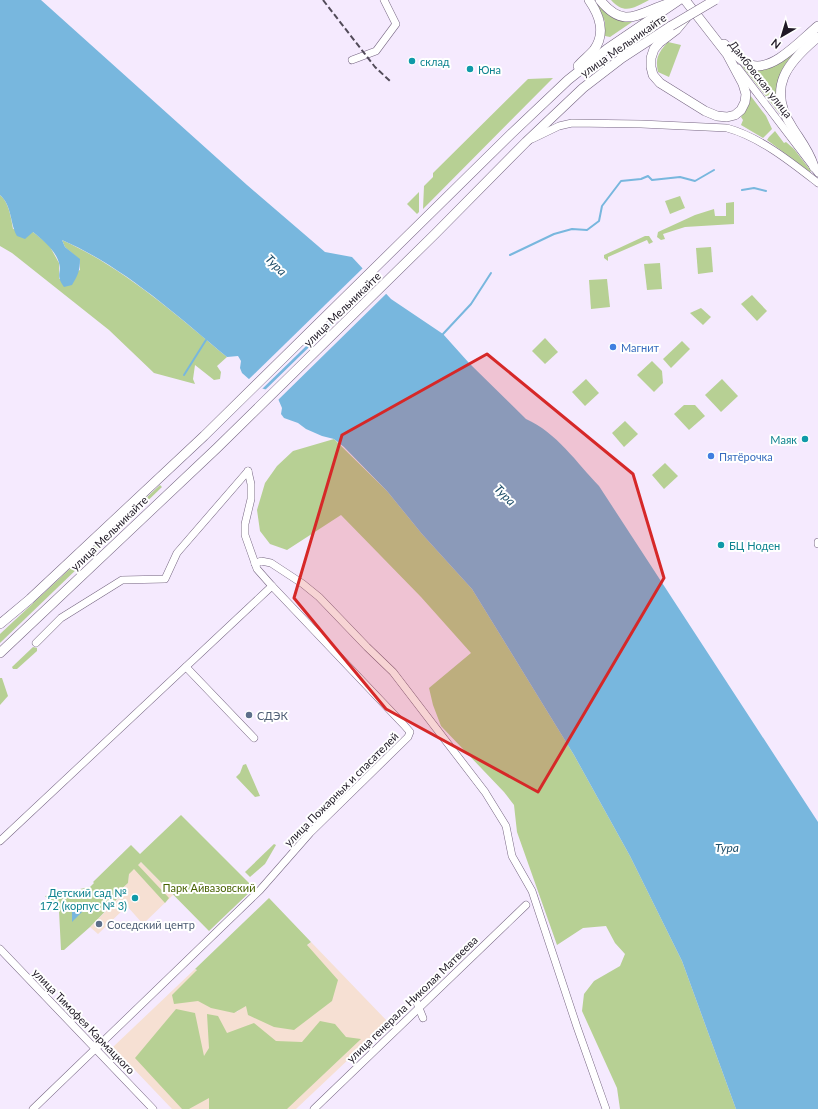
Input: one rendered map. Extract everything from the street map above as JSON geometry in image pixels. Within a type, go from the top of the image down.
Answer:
[{"type":"main road","points":[[568,80],[579,65],[594,50],[600,38],[600,18],[589,0]]},
{"type":"main road","points":[[600,0],[614,14],[621,17],[630,18],[659,9]]},
{"type":"main road","name":"улица Мельникайте","points":[[0,624],[30,599],[204,436],[422,221],[568,80],[659,9],[680,0]]},
{"type":"main road","name":"Дамбовская улица","points":[[680,0],[727,54]]},
{"type":"main road","name":"улица Мельникайте","points":[[0,653],[217,448],[435,234],[526,142],[583,88],[622,58],[674,28],[690,15],[715,0]]},
{"type":"main road","points":[[714,38],[750,65],[760,66],[767,65],[784,55],[818,26]]},
{"type":"main road","points":[[674,28],[654,49],[651,58],[651,67],[654,75],[660,83],[705,111],[716,116],[726,117],[735,115],[740,110],[745,102],[746,94],[743,84],[727,54]]},
{"type":"main road","points":[[816,170],[812,158],[785,114],[782,105],[781,88],[783,78],[794,60],[818,37]]},
{"type":"street","points":[[352,60],[376,51],[396,24],[384,0]]},
{"type":"street","name":"Дамбовская улица","points":[[727,54],[816,170]]},
{"type":"street","points":[[526,142],[559,126],[572,123],[716,126],[740,132],[758,140],[818,183]]},
{"type":"street","points":[[0,841],[272,586],[260,573],[255,564],[245,535],[245,524],[251,499],[251,484],[248,471],[177,552],[165,579],[122,580],[61,618],[36,643]]},
{"type":"street","points":[[255,564],[260,561],[271,563],[303,584],[330,608],[397,677],[413,700],[485,792],[506,826],[512,856],[532,891],[574,1020],[606,1109]]},
{"type":"street","name":"улица Пожарных и спасателей","points":[[33,1109],[260,890],[310,833],[408,737],[410,732],[404,725],[272,586]]},
{"type":"street","points":[[186,667],[254,738]]},
{"type":"street","name":"улица генерала Николая Матвеева","points":[[314,1109],[526,905]]},
{"type":"street","name":"улица Тимофея Кармацкого","points":[[0,949],[153,1109]]},
{"type":"street","points":[[415,998],[423,1018]]},
{"type":"highlighted area","points":[[487,354],[633,474],[664,578],[538,792],[386,709],[294,598],[342,435]]},
{"type":"shaded area","points":[[141,862],[173,895],[143,924],[127,906],[98,934],[90,927],[119,898],[116,895],[128,883],[129,873]]},
{"type":"shaded area","points":[[311,942],[388,1022],[296,1109],[172,1109],[113,1047],[195,969],[237,1012]]},
{"type":"green space","points":[[611,0],[649,0],[629,9],[625,9],[616,5]]},
{"type":"green space","points":[[599,5],[614,17],[632,22],[610,37],[605,36],[605,22],[598,6]]},
{"type":"green space","points":[[668,42],[681,45],[669,77],[658,72],[657,63],[658,56]]},
{"type":"green space","points":[[799,48],[786,63],[779,78],[777,93],[779,113],[742,66],[753,69]]},
{"type":"green space","points":[[553,78],[423,209],[424,186],[433,177],[433,173],[528,79]]},
{"type":"green space","points":[[750,95],[766,116],[772,129],[763,138],[741,125],[743,120],[741,117],[749,104]]},
{"type":"green space","points":[[775,131],[784,143],[786,142],[794,149],[811,171],[810,172],[767,140]]},
{"type":"green space","points":[[419,192],[419,212],[417,214],[407,204]]},
{"type":"green space","points":[[0,195],[8,206],[13,229],[33,232],[49,245],[59,263],[59,279],[80,270],[80,260],[65,247],[62,240],[85,251],[128,278],[168,308],[227,357],[217,366],[221,372],[220,379],[214,380],[195,365],[193,379],[195,384],[154,373],[109,330],[12,253],[0,246]]},
{"type":"green space","points":[[680,196],[685,208],[670,214],[665,201]]},
{"type":"green space","points":[[734,202],[734,224],[685,227],[663,234],[665,239],[661,240],[657,237],[658,232],[695,215],[714,209],[715,216],[726,216],[726,203]]},
{"type":"green space","points":[[645,236],[649,236],[653,242],[649,244],[647,240],[608,257],[608,261],[604,258],[604,255]]},
{"type":"green space","points":[[711,247],[713,272],[698,274],[696,248]]},
{"type":"green space","points":[[660,263],[662,289],[647,290],[644,264]]},
{"type":"green space","points":[[607,279],[610,307],[591,309],[589,280]]},
{"type":"green space","points":[[752,295],[767,311],[757,321],[741,304]]},
{"type":"green space","points":[[701,308],[711,317],[703,325],[690,313]]},
{"type":"green space","points":[[545,338],[558,352],[545,364],[532,351]]},
{"type":"green space","points":[[682,341],[690,349],[671,368],[663,359]]},
{"type":"green space","points":[[652,361],[662,371],[663,383],[654,392],[637,375]]},
{"type":"green space","points":[[586,379],[599,393],[585,406],[572,392]]},
{"type":"green space","points":[[722,379],[738,396],[721,412],[705,395]]},
{"type":"green space","points":[[684,405],[695,405],[705,416],[689,430],[674,414]]},
{"type":"green space","points":[[625,421],[638,434],[624,447],[612,433]]},
{"type":"green space","points":[[334,439],[387,491],[422,534],[472,589],[574,755],[630,856],[682,961],[736,1109],[620,1109],[617,1088],[582,1011],[584,994],[594,981],[620,966],[625,954],[615,943],[606,926],[583,928],[557,945],[517,832],[514,805],[504,792],[441,726],[433,705],[429,688],[471,653],[421,597],[341,515],[287,550],[270,544],[260,531],[257,510],[265,483],[277,466],[293,451]]},
{"type":"green space","points":[[665,463],[678,476],[664,489],[652,475]]},
{"type":"green space","points":[[160,485],[162,487],[0,643],[0,634]]},
{"type":"green space","points":[[33,647],[37,648],[37,651],[17,669],[13,669],[12,667]]},
{"type":"green space","points":[[0,678],[2,678],[8,696],[0,705]]},
{"type":"green space","points":[[246,764],[260,796],[255,797],[236,777],[240,773],[243,765]]},
{"type":"green space","name":"Парк Айвазовский","points":[[181,815],[254,888],[209,931],[141,862],[138,865],[169,898],[165,903],[134,869],[129,874],[128,883],[116,894],[119,897],[90,927],[64,950],[61,950],[59,911],[45,896],[90,887],[94,883],[93,882],[131,845],[140,854]]},
{"type":"green space","points":[[274,844],[276,845],[265,864],[250,877],[245,872]]},
{"type":"green space","points":[[269,898],[311,942],[307,945],[338,980],[332,1001],[294,1030],[274,1027],[248,1015],[246,1006],[234,1013],[211,1008],[198,1001],[174,1004],[172,995],[197,970],[195,969]]},
{"type":"green space","points":[[176,1009],[195,1013],[204,1056],[209,1048],[207,1014],[218,1016],[227,1033],[254,1023],[276,1041],[302,1042],[320,1021],[335,1024],[346,1037],[361,1039],[287,1109],[209,1109],[209,1098],[189,1109],[182,1109],[135,1058]]},
{"type":"water","name":"Тура","points":[[0,0],[41,0],[247,185],[325,252],[352,257],[391,299],[443,334],[469,363],[526,419],[547,432],[556,440],[599,486],[818,822],[818,1109],[736,1109],[682,961],[630,856],[574,755],[472,589],[422,534],[387,491],[344,447],[334,439],[322,436],[306,429],[298,423],[284,418],[281,414],[282,408],[276,394],[258,387],[242,373],[240,368],[241,361],[238,356],[227,357],[148,292],[128,278],[85,251],[62,240],[65,247],[80,259],[79,270],[74,282],[72,285],[64,287],[59,277],[59,263],[49,246],[33,232],[25,239],[17,236],[7,204],[0,195]]},
{"type":"water","points":[[84,904],[84,910],[72,922],[72,907]]},
{"type":"pier","points":[[364,267],[375,279],[261,390],[257,389],[247,381]]},
{"type":"pier","points":[[377,281],[388,292],[277,401],[275,396],[264,391]]},
{"type":"waterway","points":[[510,255],[554,234],[572,229],[587,230],[599,221],[602,206],[621,181],[641,179],[648,176],[652,180],[680,177],[695,181],[714,170]]},
{"type":"waterway","points":[[742,190],[754,188],[766,191]]},
{"type":"waterway","points":[[443,334],[471,304],[491,273]]},
{"type":"waterway","points":[[184,375],[206,340]]},
{"type":"railway","points":[[323,0],[375,67],[390,81]]},
{"type":"place","name":"склад","points":[[412,61]]},
{"type":"place","name":"Юна","points":[[470,69]]},
{"type":"place","name":"Магнит","points":[[613,347]]},
{"type":"place","name":"Маяк","points":[[805,439]]},
{"type":"place","name":"Пятёрочка","points":[[711,456]]},
{"type":"place","name":"БЦ Ноден","points":[[721,545]]},
{"type":"place","name":"СДЭК","points":[[249,715]]},
{"type":"place","name":"Детский сад № 172 (корпус № 3)","points":[[135,898]]},
{"type":"place","name":"Соседский центр","points":[[99,924]]}]
